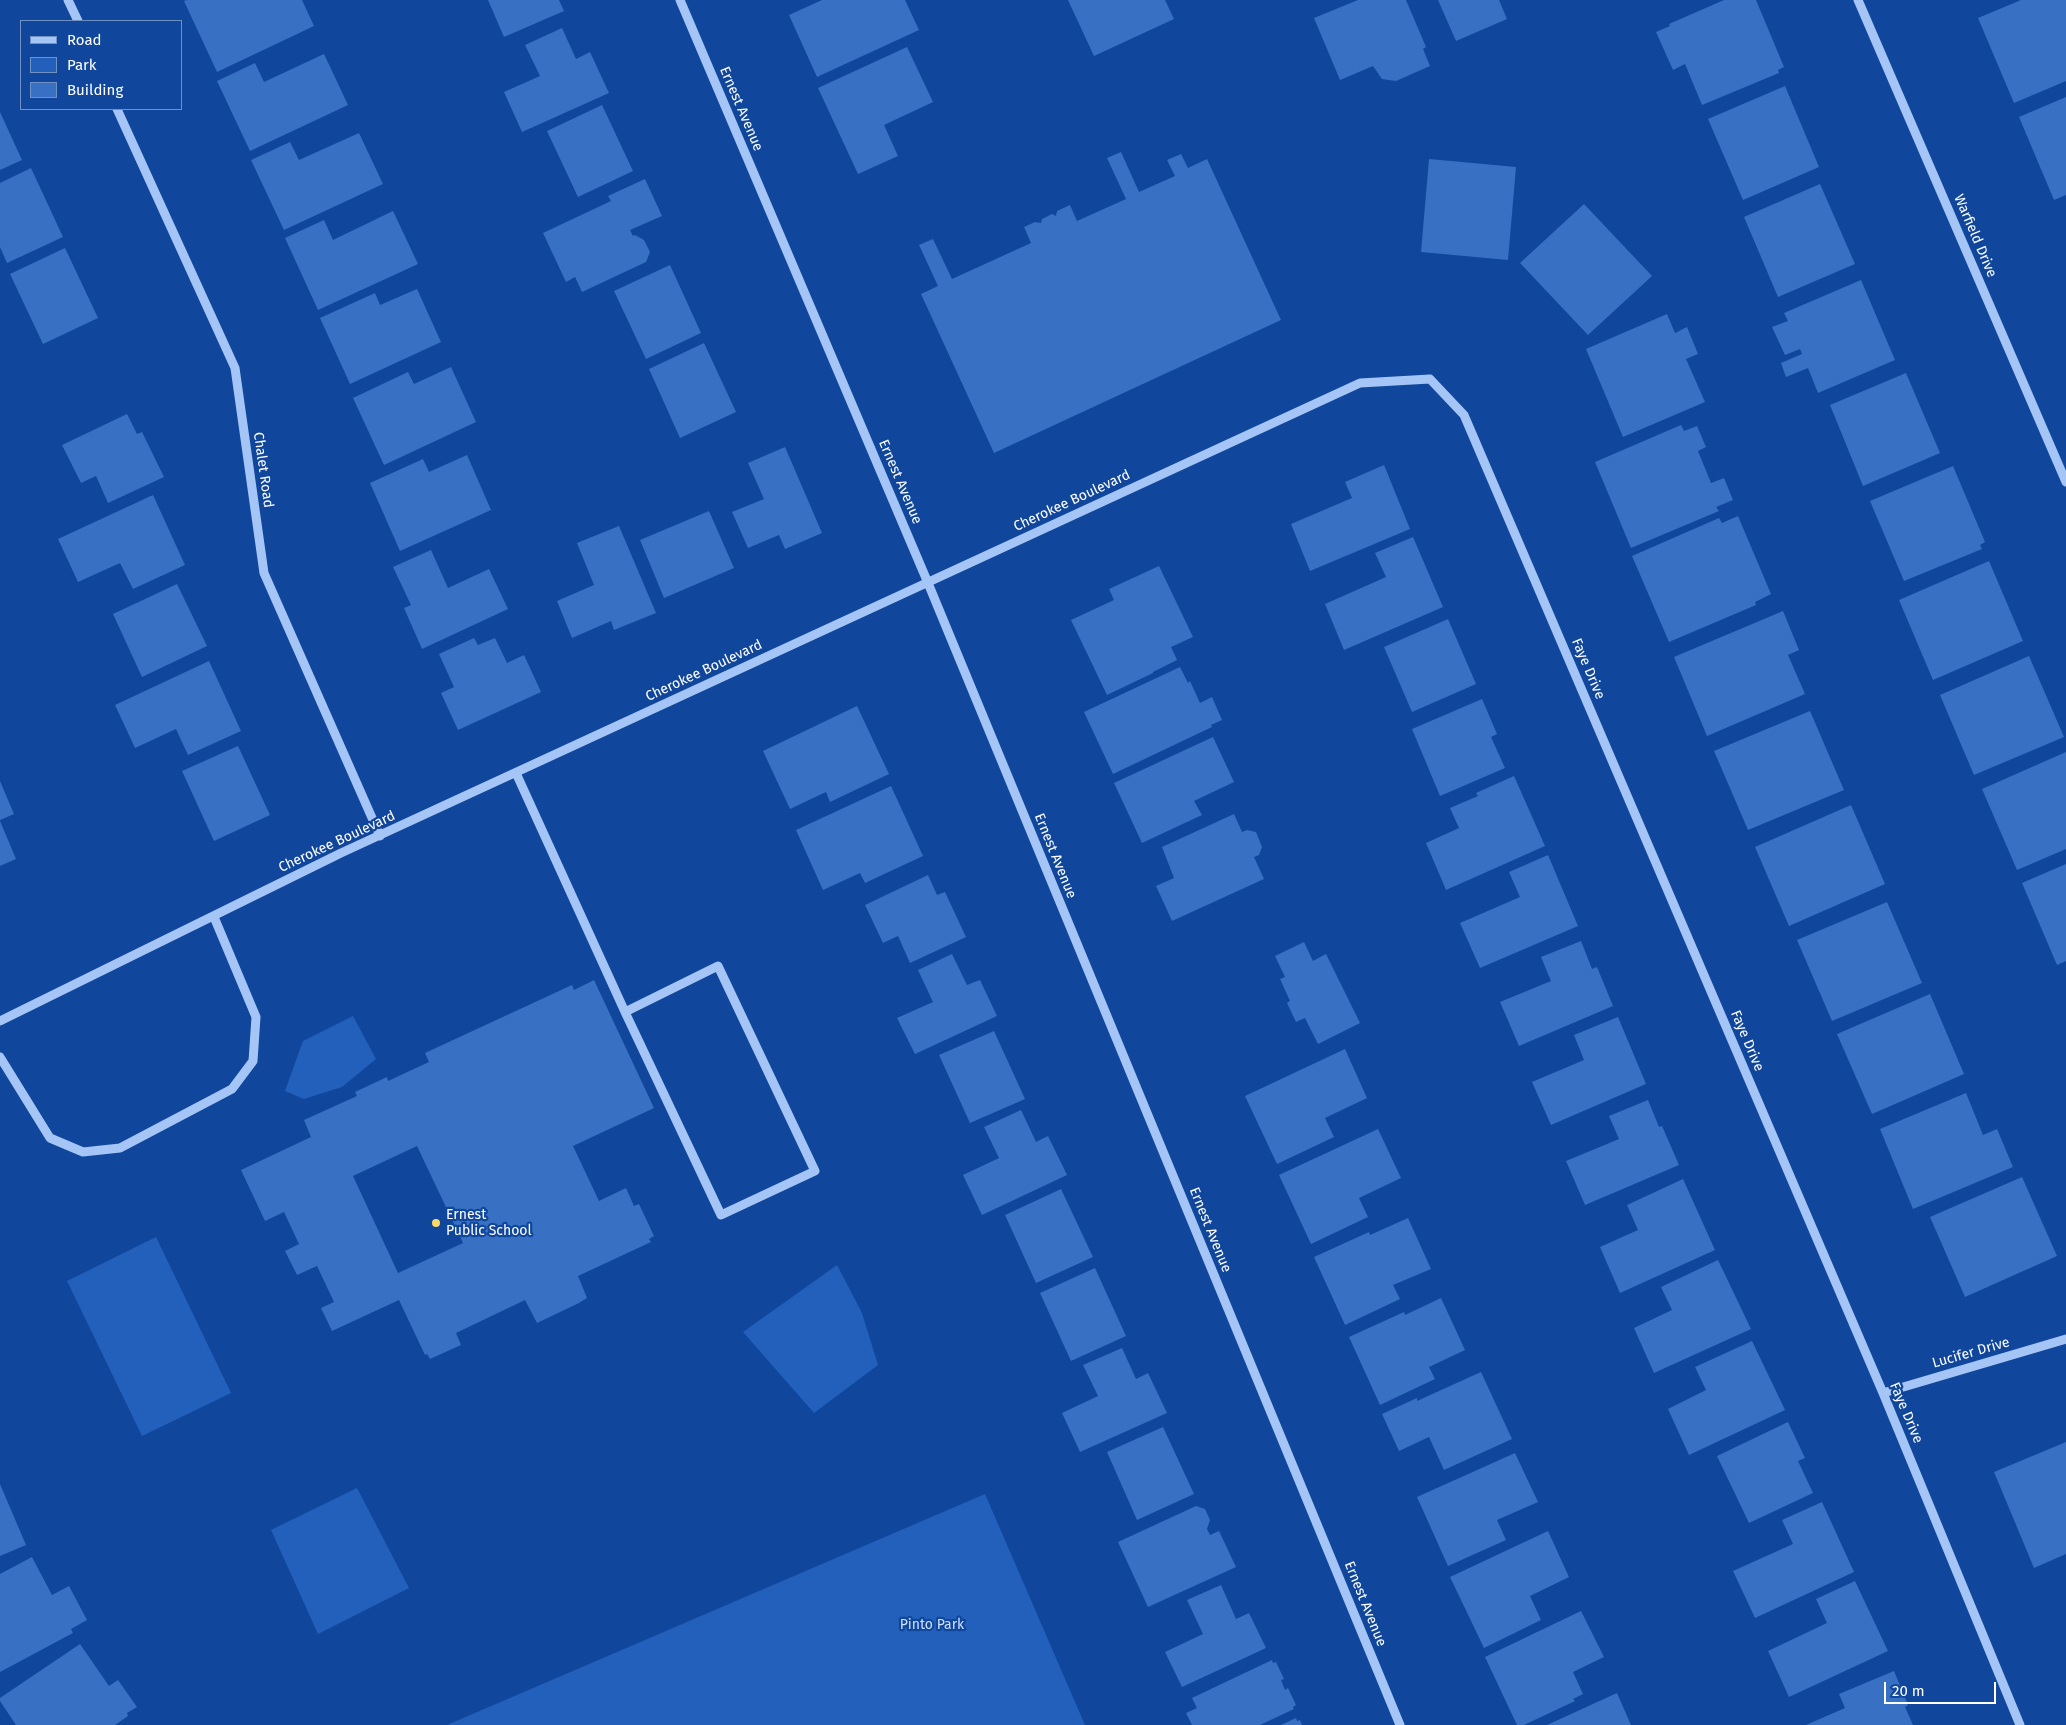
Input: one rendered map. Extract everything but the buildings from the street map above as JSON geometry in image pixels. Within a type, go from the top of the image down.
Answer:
[{"type":"street","points":[[68,0],[78,20]]},
{"type":"street","name":"Ernest Avenue","points":[[680,0],[928,583],[1400,1725]]},
{"type":"street","name":"Warfield Drive","points":[[1858,0],[2066,482]]},
{"type":"street","name":"Chalet Road","points":[[117,110],[235,368],[264,573],[380,836]]},
{"type":"street","name":"Cherokee Boulevard","points":[[0,1021],[341,853],[1360,383],[1430,379]]},
{"type":"street","name":"Faye Drive","points":[[1430,379],[1464,415],[1883,1393],[2020,1725]]},
{"type":"street","points":[[516,773],[625,1012],[721,1215],[815,1171],[718,966],[625,1012]]},
{"type":"street","points":[[0,1057],[50,1138],[84,1152],[120,1148],[232,1089],[253,1061],[256,1017],[214,917]]},
{"type":"street","name":"Lucifer Drive","points":[[1883,1393],[2066,1339]]},
{"type":"green space","points":[[353,1016],[376,1059],[342,1087],[304,1099],[285,1091],[303,1041]]},
{"type":"green space","points":[[156,1237],[231,1393],[142,1436],[67,1281]]},
{"type":"green space","points":[[837,1265],[862,1313],[878,1365],[814,1413],[743,1332]]},
{"type":"green space","points":[[357,1488],[409,1588],[318,1634],[271,1530]]},
{"type":"green space","name":"Pinto Park","points":[[985,1494],[1085,1725],[447,1725]]},
{"type":"place","name":"Ernest Public School","points":[[436,1223]]}]
